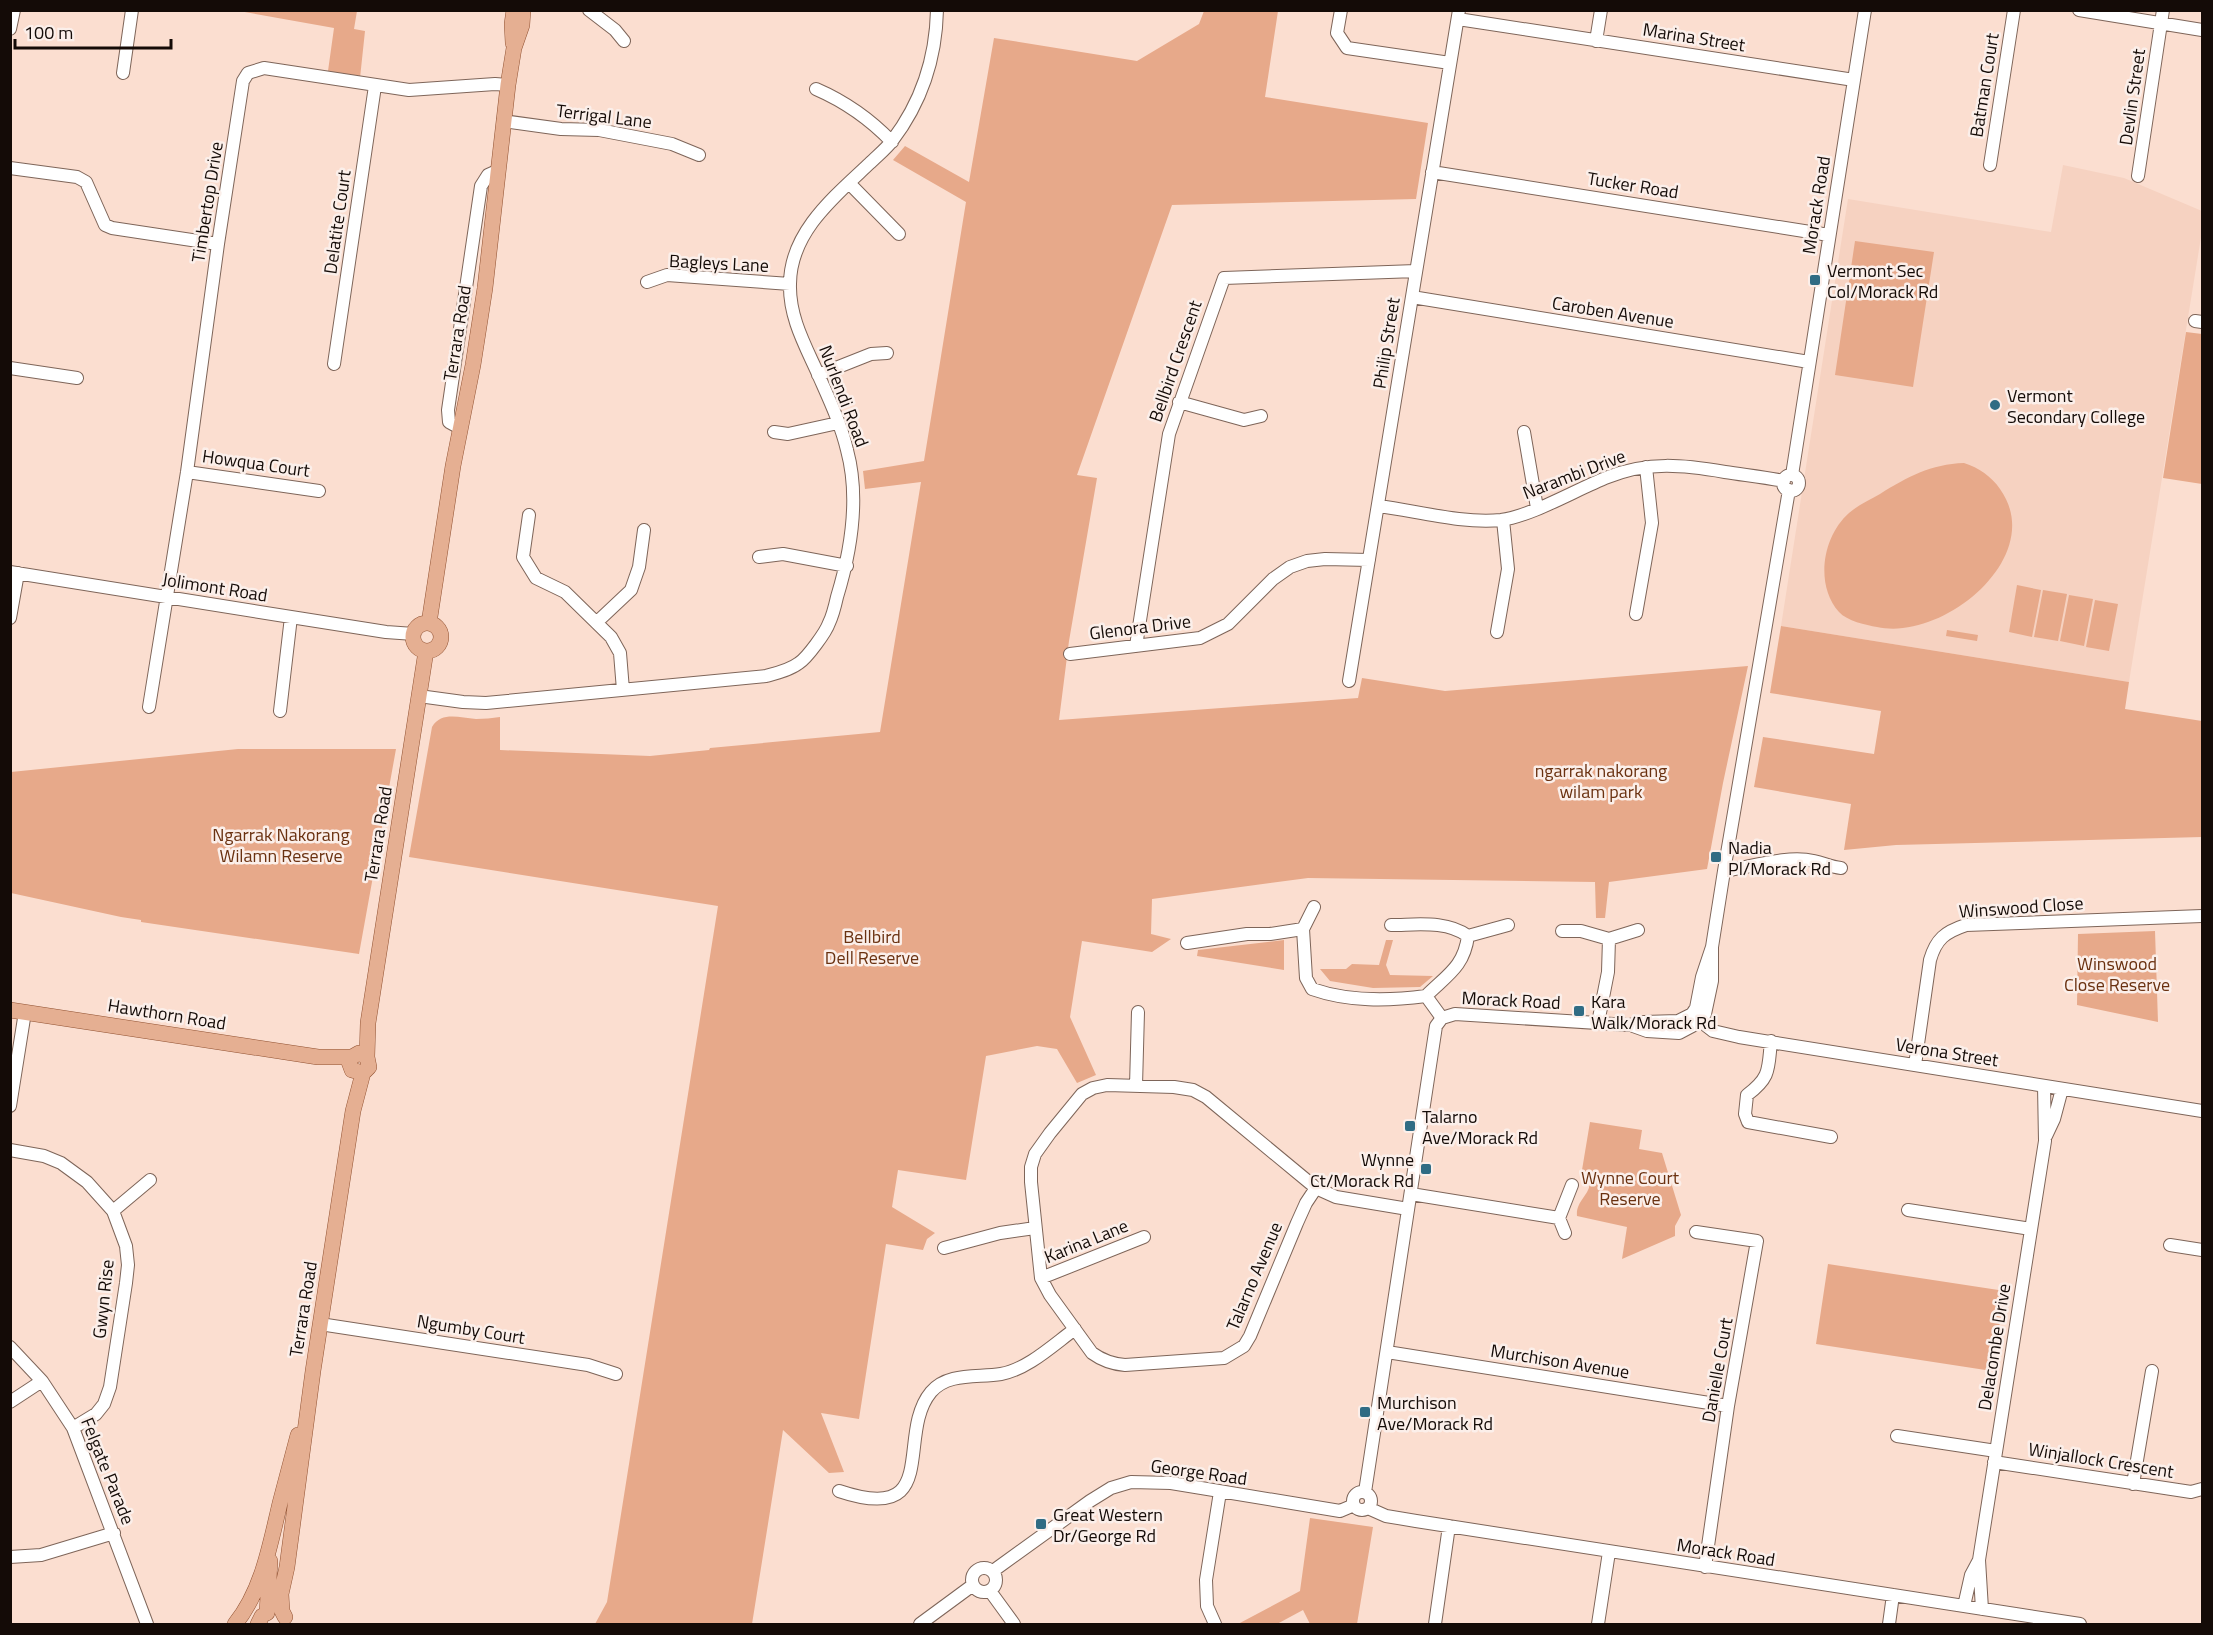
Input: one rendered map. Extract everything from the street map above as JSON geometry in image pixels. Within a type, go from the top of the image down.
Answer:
[{"type":"main road","name":"Terrara Road","points":[[514,10],[512,24],[515,43]]},
{"type":"main road","name":"Terrara Road","points":[[429,623],[484,288],[508,85],[515,43],[522,25],[523,10]]},
{"type":"main road","points":[[429,623],[438,627],[441,639],[437,647],[426,651],[417,647],[413,638],[414,634],[419,626],[429,623]]},
{"type":"main road","name":"Terrara Road","points":[[286,1621],[282,1611],[281,1594],[299,1488],[313,1371],[353,1112],[356,1063],[368,1023],[426,651]]},
{"type":"main road","name":"Hawthorn Road","points":[[18,1011],[356,1063]]},
{"type":"main road","name":"Terrara Road","points":[[235,1624],[253,1599],[272,1537],[313,1371]]},
{"type":"main road","name":"Terrara Road","points":[[262,1618],[272,1537]]},
{"type":"main road","points":[[244,1624],[276,1612],[286,1621]]},
{"type":"street","points":[[10,29],[14,10]]},
{"type":"street","points":[[123,74],[132,10]]},
{"type":"street","points":[[589,10],[615,30],[624,41]]},
{"type":"street","name":"Nurlendi Road","points":[[418,696],[486,703],[766,676],[801,662],[829,626],[847,566],[853,510],[851,479],[848,451],[792,310],[790,284],[792,266],[805,232],[816,217],[892,142],[916,102],[930,68],[936,34],[937,10]]},
{"type":"street","points":[[1341,10],[1337,33],[1347,48],[1450,63]]},
{"type":"street","points":[[1596,41],[1601,10]]},
{"type":"street","name":"Morack Road","points":[[1365,1492],[1436,1026],[1442,1018],[1455,1014],[1629,1025],[1695,1018],[1702,977],[1712,947],[1865,10]]},
{"type":"street","name":"Batman Court","points":[[1990,165],[2014,10]]},
{"type":"street","points":[[2079,10],[2202,30]]},
{"type":"street","name":"Devlin Street","points":[[2138,176],[2163,10]]},
{"type":"street","name":"Philip Street","points":[[1349,681],[1458,15]]},
{"type":"street","name":"Marina Street","points":[[1458,15],[1596,41],[1854,80]]},
{"type":"street","name":"Timbertop Drive","points":[[149,707],[187,472],[243,81],[248,73],[264,68],[409,90],[508,85]]},
{"type":"street","name":"Delatite Court","points":[[334,364],[375,86]]},
{"type":"street","points":[[816,89],[858,111],[892,142]]},
{"type":"street","name":"Terrigal Lane","points":[[503,121],[561,129],[599,130],[672,144],[699,155]]},
{"type":"street","points":[[10,168],[77,177],[86,182],[105,225],[112,228],[218,244]]},
{"type":"street","name":"Tucker Road","points":[[1432,172],[1829,235]]},
{"type":"street","points":[[849,183],[898,234]]},
{"type":"street","name":"Bellbird Crescent","points":[[1136,646],[1169,434],[1224,278],[1416,271]]},
{"type":"street","name":"Bagleys Lane","points":[[647,282],[667,275],[790,284]]},
{"type":"street","name":"Caroben Avenue","points":[[1412,297],[1809,362]]},
{"type":"street","points":[[819,375],[871,354],[887,353]]},
{"type":"street","points":[[10,368],[77,378]]},
{"type":"street","points":[[1179,402],[1244,420],[1261,416]]},
{"type":"street","points":[[774,432],[788,434],[838,423]]},
{"type":"street","points":[[1524,432],[1538,508]]},
{"type":"street","name":"Narambi Drive","points":[[1379,506],[1476,521],[1503,520],[1538,508],[1608,477],[1646,467],[1680,465],[1788,482]]},
{"type":"street","points":[[1636,614],[1652,524],[1646,467]]},
{"type":"street","name":"Howqua Court","points":[[187,472],[319,491]]},
{"type":"street","points":[[529,515],[523,557],[536,578],[565,592],[611,637],[620,653],[623,690]]},
{"type":"street","points":[[1497,632],[1508,569],[1503,520]]},
{"type":"street","points":[[597,622],[631,590],[639,567],[644,530]]},
{"type":"street","points":[[759,557],[783,554],[847,566]]},
{"type":"street","name":"Glenora Drive","points":[[1070,654],[1200,638],[1228,624],[1273,579],[1290,567],[1307,561],[1369,560]]},
{"type":"street","points":[[10,618],[14,573]]},
{"type":"street","name":"Jolimont Road","points":[[14,573],[291,618],[414,634]]},
{"type":"street","points":[[280,711],[291,618]]},
{"type":"street","points":[[1724,871],[1801,860],[1841,868]]},
{"type":"street","points":[[1314,907],[1302,929],[1306,978],[1312,989],[1328,995],[1354,999],[1388,1000],[1426,996],[1461,963],[1468,936]]},
{"type":"street","name":"Winswood Close","points":[[1915,1065],[1930,960],[1937,944],[1951,930],[1966,925],[2202,916]]},
{"type":"street","points":[[1390,925],[1445,926],[1458,928],[1468,936]]},
{"type":"street","points":[[1468,936],[1508,925]]},
{"type":"street","points":[[1187,943],[1302,929]]},
{"type":"street","points":[[1562,931],[1581,931],[1610,939],[1638,930]]},
{"type":"street","points":[[1599,1023],[1608,972],[1610,939]]},
{"type":"street","points":[[1426,996],[1442,1018]]},
{"type":"street","points":[[10,1106],[18,1011]]},
{"type":"street","points":[[1137,1086],[1138,1012]]},
{"type":"street","name":"Verona Street","points":[[1695,1018],[1713,1031],[1739,1037],[2202,1111]]},
{"type":"street","points":[[1771,1041],[1768,1074],[1758,1087],[1747,1095],[1745,1114],[1748,1122],[1831,1137]]},
{"type":"street","name":"Talarno Avenue","points":[[1316,1188],[1297,1222],[1250,1336],[1244,1346],[1224,1358],[1112,1364],[1092,1353],[1041,1278],[1030,1182],[1035,1154],[1082,1094],[1093,1088],[1107,1085],[1174,1087],[1193,1090],[1316,1188],[1336,1197],[1408,1209]]},
{"type":"street","name":"Delacombe Drive","points":[[1982,1609],[1979,1560],[2045,1141],[2044,1086]]},
{"type":"street","name":"Delacombe Drive","points":[[2045,1141],[2062,1089]]},
{"type":"street","name":"Gwyn Rise","points":[[10,1150],[44,1156],[61,1163],[87,1182],[113,1211],[126,1246],[128,1264],[110,1387],[104,1404],[96,1414],[73,1428]]},
{"type":"street","points":[[113,1211],[150,1180]]},
{"type":"street","points":[[1565,1233],[1559,1218],[1572,1185]]},
{"type":"street","points":[[1411,1194],[1559,1218]]},
{"type":"street","points":[[1908,1210],[2031,1229]]},
{"type":"street","points":[[944,1248],[1000,1233],[1035,1228]]},
{"type":"street","name":"Danielle Court","points":[[1696,1232],[1757,1241],[1728,1406],[1705,1567]]},
{"type":"street","name":"Karina Lane","points":[[1041,1278],[1144,1237]]},
{"type":"street","points":[[2170,1245],[2202,1250]]},
{"type":"street","name":"Ngumby Court","points":[[320,1324],[588,1365],[616,1374]]},
{"type":"street","points":[[839,1491],[856,1497],[879,1499],[896,1494],[907,1483],[912,1470],[919,1414],[933,1390],[959,1377],[1013,1371],[1039,1356],[1075,1329]]},
{"type":"street","name":"Felgate Parade","points":[[10,1347],[42,1382],[73,1428],[147,1624]]},
{"type":"street","name":"Murchison Avenue","points":[[1387,1352],[1728,1406]]},
{"type":"street","points":[[2133,1484],[2152,1371]]},
{"type":"street","points":[[10,1402],[42,1382]]},
{"type":"street","name":"Winjallock Crescent","points":[[1897,1436],[2133,1484],[2191,1492],[2202,1490]]},
{"type":"street","name":"George Road","points":[[993,1570],[1090,1501],[1111,1488],[1131,1482],[1152,1482],[1340,1511],[1354,1505]]},
{"type":"street","points":[[1215,1624],[1207,1606],[1206,1580],[1220,1492]]},
{"type":"street","points":[[1365,1492],[1369,1496],[1371,1501],[1368,1509],[1358,1510],[1354,1505],[1353,1499],[1356,1494],[1365,1492]]},
{"type":"street","name":"Morack Road","points":[[1368,1509],[1386,1516],[2080,1624]]},
{"type":"street","points":[[1435,1624],[1449,1526]]},
{"type":"street","points":[[10,1557],[41,1555],[114,1533]]},
{"type":"street","points":[[1598,1624],[1609,1552]]},
{"type":"street","name":"Delacombe Drive","points":[[1964,1606],[1971,1575],[1979,1560]]},
{"type":"street","points":[[982,1567],[993,1570],[996,1582],[990,1590],[982,1592],[973,1586],[972,1578],[975,1570],[982,1567]]},
{"type":"street","points":[[920,1624],[973,1586]]},
{"type":"street","points":[[990,1590],[1014,1624]]},
{"type":"street","points":[[1889,1624],[1893,1595]]},
{"type":"shaded area","name":"Vermont Secondary College","points":[[2063,165],[2124,178],[2202,211],[2202,231],[2129,682],[1781,626],[1848,199],[2051,232]]},
{"type":"green space","points":[[239,11],[357,11],[354,29],[365,31],[360,78],[328,71],[334,28]]},
{"type":"green space","name":"Bellbird Dell Reserve","points":[[1204,11],[1278,11],[1265,97],[1428,123],[1416,199],[1172,205],[1077,475],[1097,478],[1069,641],[1059,720],[1358,698],[1362,678],[1445,691],[1748,666],[1707,869],[1609,882],[1605,918],[1596,918],[1595,882],[1308,878],[1152,899],[1151,934],[1171,939],[1152,952],[1082,941],[1070,1017],[1096,1075],[1077,1083],[1057,1049],[1037,1046],[986,1056],[966,1180],[898,1170],[892,1207],[935,1233],[927,1239],[923,1250],[886,1244],[859,1419],[821,1413],[844,1472],[829,1473],[783,1430],[752,1624],[595,1624],[607,1602],[718,906],[409,857],[432,727],[446,717],[476,719],[500,717],[500,750],[650,756],[880,732],[921,482],[865,489],[863,471],[924,461],[966,202],[893,160],[905,146],[969,182],[994,38],[1137,61],[1199,24]]},
{"type":"green space","points":[[1855,241],[1934,252],[1913,387],[1835,375]]},
{"type":"green space","points":[[2186,332],[2202,334],[2202,484],[2163,478]]},
{"type":"green space","points":[[1964,463],[1980,470],[1993,480],[2000,489],[2011,515],[2010,541],[2000,566],[1981,589],[1958,608],[1931,621],[1903,628],[1877,627],[1842,615],[1831,601],[1824,575],[1828,548],[1840,523],[1856,508],[1910,477],[1941,466]]},
{"type":"green space","points":[[2017,585],[2041,590],[2032,637],[2009,632]]},
{"type":"green space","points":[[2043,590],[2067,594],[2058,641],[2034,637]]},
{"type":"green space","points":[[2069,595],[2093,599],[2084,646],[2060,641]]},
{"type":"green space","points":[[2095,600],[2118,604],[2109,651],[2086,647]]},
{"type":"green space","points":[[1781,626],[2129,682],[2125,709],[2202,721],[2202,837],[1896,845],[1844,850],[1851,804],[1754,787],[1763,737],[1874,754],[1881,711],[1770,693]]},
{"type":"green space","points":[[1947,630],[1978,635],[1977,641],[1946,636]]},
{"type":"green space","name":"Ngarrak Nakorang Wilamn Reserve","points":[[238,749],[396,749],[359,954],[141,922],[141,920],[11,893],[11,772]]},
{"type":"green space","name":"Winswood Close Reserve","points":[[2155,931],[2158,1022],[2077,1005],[2078,934]]},
{"type":"green space","points":[[1284,940],[1284,970],[1197,956],[1198,950]]},
{"type":"green space","points":[[1386,940],[1393,940],[1386,965],[1390,975],[1433,976],[1420,987],[1373,988],[1330,981],[1320,969],[1346,969],[1352,964],[1379,965]]},
{"type":"green space","name":"Wynne Court Reserve","points":[[1590,1122],[1642,1130],[1639,1149],[1662,1153],[1681,1215],[1675,1226],[1675,1236],[1622,1259],[1627,1227],[1577,1216],[1577,1209],[1589,1189],[1587,1177],[1582,1170]]},
{"type":"green space","points":[[1828,1264],[2005,1291],[1992,1371],[1816,1344]]},
{"type":"green space","points":[[1310,1518],[1373,1527],[1357,1624],[1310,1624],[1303,1610],[1277,1624],[1238,1624],[1300,1591]]},
{"type":"place","name":"Vermont Sec Col/Morack Rd","points":[[1815,280]]},
{"type":"place","name":"Vermont Secondary College","points":[[1995,405]]},
{"type":"place","name":"Nadia Pl/Morack Rd","points":[[1716,857]]},
{"type":"place","name":"Kara Walk/Morack Rd","points":[[1579,1011]]},
{"type":"place","name":"Talarno Ave/Morack Rd","points":[[1410,1126]]},
{"type":"place","name":"Wynne Ct/Morack Rd","points":[[1426,1169]]},
{"type":"place","name":"Murchison Ave/Morack Rd","points":[[1365,1412]]},
{"type":"place","name":"Great Western Dr/George Rd","points":[[1041,1524]]},
{"type":"park label","name":"ngarrak nakorang wilam park","points":[[1601,780]]}]
